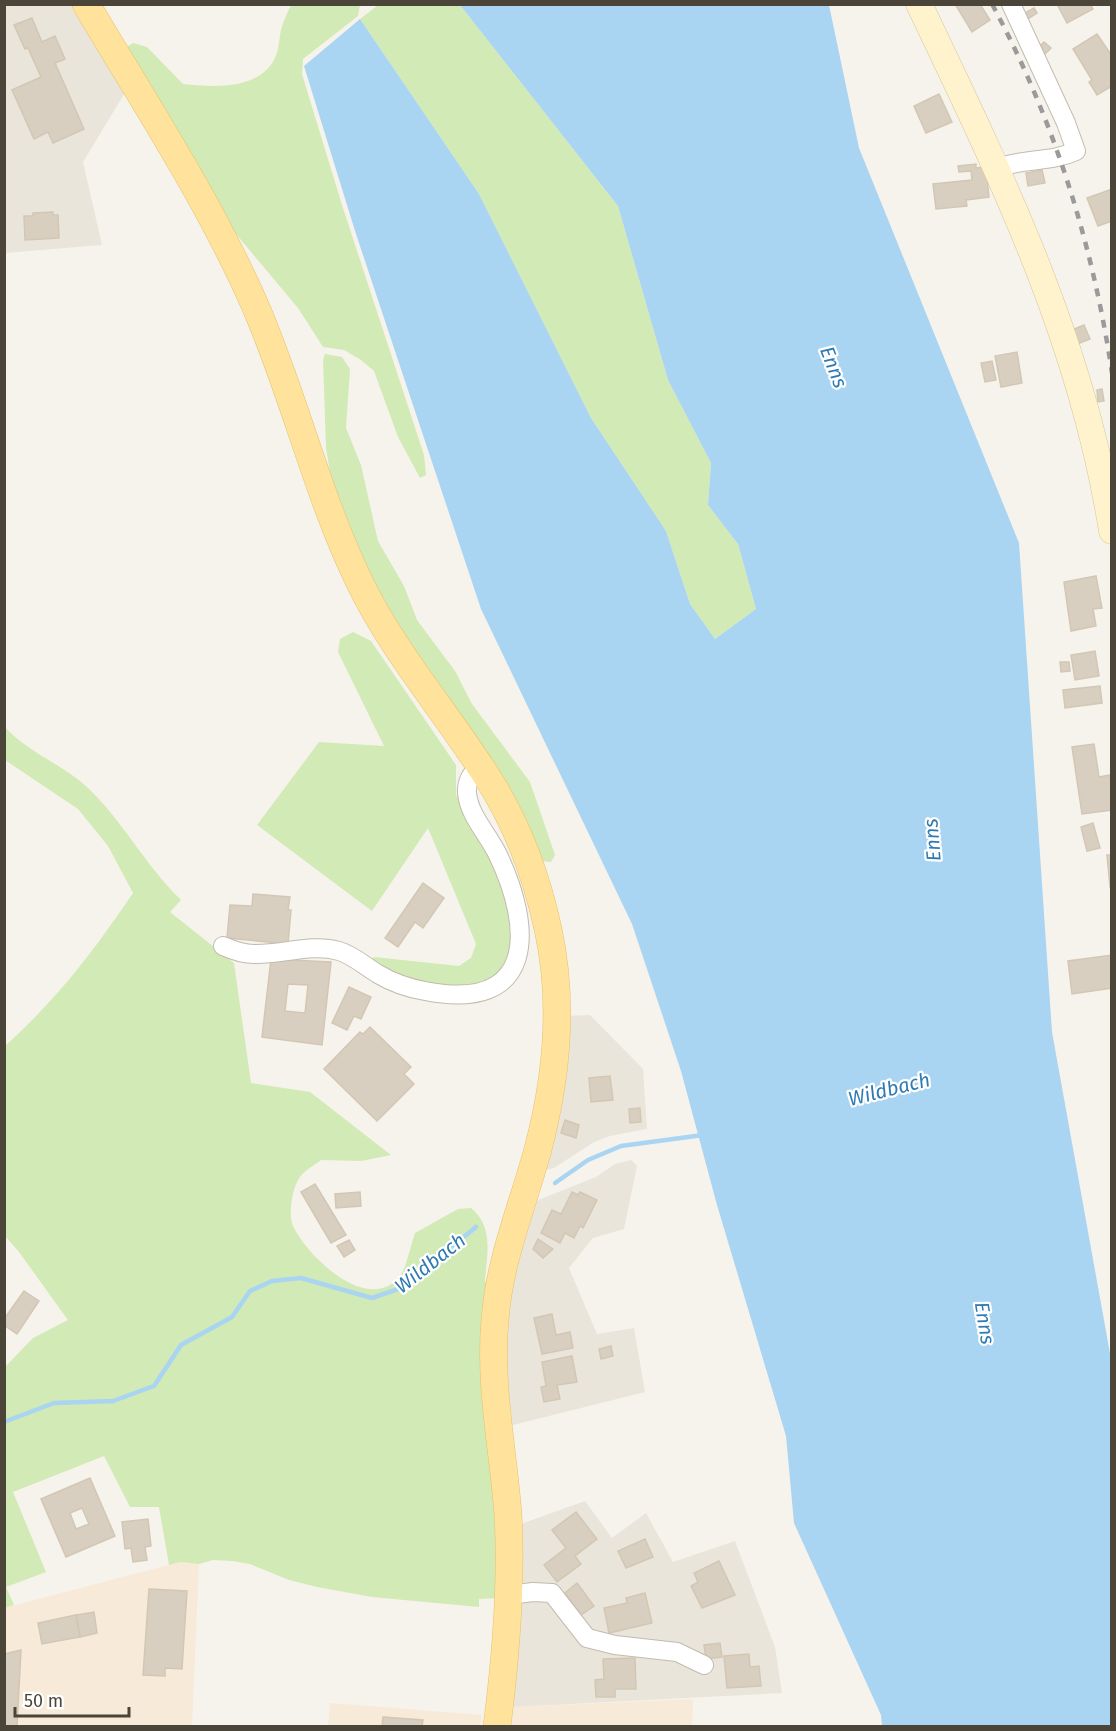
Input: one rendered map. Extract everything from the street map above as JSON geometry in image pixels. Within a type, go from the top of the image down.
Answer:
[{"type":"main road","points":[[86,4],[218,230],[254,302],[295,406],[334,522],[362,588],[381,624],[479,765],[511,820],[539,893],[555,966],[557,1006],[554,1074],[547,1111],[500,1277],[495,1317],[493,1357],[508,1514],[508,1595],[497,1726]]},
{"type":"street","points":[[919,4],[998,168],[1039,267],[1069,352],[1098,464],[1112,531]]},
{"type":"street","points":[[998,168],[1014,163],[1050,160],[1076,151],[1066,123],[1011,4]]},
{"type":"street","points":[[223,946],[253,954],[325,948],[342,952],[402,986],[428,992],[471,994],[492,989],[505,981],[518,958],[520,935],[513,898],[497,853],[469,804],[468,779],[479,765]]},
{"type":"street","points":[[508,1595],[533,1592],[552,1593],[586,1638],[615,1645],[677,1652],[704,1665]]},
{"type":"shaded area","points":[[5,5],[75,5],[126,91],[83,162],[102,245],[5,253]]},
{"type":"shaded area","points":[[590,1015],[643,1069],[647,1129],[610,1136],[594,1142],[554,1168],[542,1171],[565,1016]]},
{"type":"shaded area","points":[[631,1160],[637,1166],[624,1229],[593,1238],[569,1268],[597,1334],[634,1328],[645,1392],[509,1426],[502,1359],[516,1252],[536,1201],[596,1177],[615,1164]]},
{"type":"shaded area","points":[[585,1501],[612,1538],[646,1513],[673,1562],[735,1541],[775,1647],[782,1693],[512,1707],[518,1525]]},
{"type":"shaded area","points":[[180,1562],[199,1564],[192,1726],[5,1726],[4,1608]]},
{"type":"shaded area","points":[[693,1699],[692,1726],[509,1726],[512,1707]]},
{"type":"shaded area","points":[[330,1703],[482,1715],[480,1726],[328,1726]]},
{"type":"green space","points":[[291,5],[360,5],[358,16],[303,59],[302,74],[342,205],[424,455],[426,475],[420,478],[398,437],[374,371],[344,350],[323,347],[298,308],[236,234],[125,48],[133,43],[147,47],[183,84],[221,86],[247,82],[268,69],[275,58],[282,27]]},
{"type":"green space","points":[[378,5],[460,5],[618,206],[668,380],[711,463],[708,505],[738,544],[756,609],[715,639],[690,604],[666,531],[591,418],[479,194],[360,19]]},
{"type":"green space","points":[[325,354],[342,357],[350,369],[346,428],[361,465],[378,541],[404,586],[417,620],[455,671],[472,704],[530,782],[555,855],[551,862],[541,861],[378,598],[331,478],[326,448],[323,360]]},
{"type":"green space","points":[[353,632],[371,641],[456,765],[456,795],[501,877],[512,918],[512,966],[484,987],[418,987],[371,960],[374,957],[459,966],[471,958],[476,944],[428,828],[372,911],[257,825],[319,742],[384,746],[338,652],[340,639]]},
{"type":"green space","points":[[5,727],[24,744],[67,771],[100,800],[156,872],[181,900],[170,912],[234,963],[251,1083],[310,1092],[391,1155],[361,1161],[321,1160],[300,1177],[293,1194],[292,1221],[300,1238],[311,1252],[325,1266],[356,1286],[372,1289],[387,1287],[402,1273],[415,1233],[458,1209],[471,1208],[478,1215],[486,1232],[488,1251],[485,1281],[490,1289],[490,1448],[500,1598],[479,1599],[479,1607],[372,1597],[289,1580],[250,1564],[232,1561],[213,1560],[199,1564],[180,1562],[169,1565],[159,1507],[130,1507],[104,1456],[13,1492],[46,1572],[6,1587],[14,1605],[5,1608],[4,1368],[33,1338],[68,1320],[5,1236],[5,1046],[42,1010],[74,974],[133,893],[108,846],[78,809],[5,760]]},
{"type":"water","name":"Enns","points":[[460,5],[829,5],[859,148],[1019,543],[1052,1032],[1111,1359],[1111,1726],[882,1726],[881,1715],[794,1523],[786,1436],[717,1205],[681,1071],[632,924],[481,609],[356,234],[304,66],[360,19],[479,194],[591,418],[666,531],[690,604],[715,639],[756,609],[738,544],[708,505],[711,463],[668,380],[618,206]]},
{"type":"building","points":[[955,4],[980,4],[990,20],[972,32]]},
{"type":"building","points":[[1057,4],[1090,4],[1093,9],[1067,23]]},
{"type":"building","points":[[1034,8],[1037,13],[1028,19],[1025,13]]},
{"type":"building","points":[[32,18],[42,42],[55,36],[65,59],[55,63],[84,129],[53,143],[48,132],[34,139],[12,90],[41,77],[28,48],[25,49],[14,25]]},
{"type":"building","points":[[1097,34],[1112,56],[1112,86],[1097,95],[1089,82],[1092,80],[1073,49]]},
{"type":"building","points":[[1044,42],[1051,48],[1045,54],[1038,48]]},
{"type":"building","points":[[939,94],[952,122],[926,133],[914,106]]},
{"type":"building","points":[[976,164],[976,168],[986,167],[989,197],[966,200],[967,206],[936,209],[933,184],[972,180],[971,171],[959,172],[958,166]]},
{"type":"building","points":[[1042,170],[1045,183],[1028,186],[1026,173]]},
{"type":"building","points":[[1112,189],[1112,221],[1098,226],[1087,198]]},
{"type":"building","points":[[53,212],[53,215],[58,215],[59,238],[25,240],[24,216]]},
{"type":"building","points":[[1084,325],[1090,339],[1077,344],[1072,330]]},
{"type":"building","points":[[1017,352],[1022,383],[1001,387],[995,356]]},
{"type":"building","points":[[992,361],[996,380],[985,382],[981,363]]},
{"type":"building","points":[[1102,389],[1104,401],[1098,402],[1097,390]]},
{"type":"building","points":[[1096,576],[1102,608],[1093,609],[1096,626],[1071,631],[1064,582]]},
{"type":"building","points":[[1095,651],[1099,676],[1075,680],[1071,655]]},
{"type":"building","points":[[1060,662],[1069,662],[1070,671],[1061,672]]},
{"type":"building","points":[[1100,686],[1102,703],[1065,708],[1063,690]]},
{"type":"building","points":[[1094,744],[1099,777],[1110,775],[1112,810],[1082,814],[1072,747]]},
{"type":"building","points":[[1093,823],[1100,848],[1087,851],[1081,827]]},
{"type":"building","points":[[1107,855],[1112,855],[1112,887],[1110,887]]},
{"type":"building","points":[[423,883],[444,898],[423,928],[415,922],[398,947],[385,938]]},
{"type":"building","points":[[253,894],[290,897],[288,944],[227,938],[230,905],[252,906]]},
{"type":"building","points":[[1112,955],[1112,988],[1072,994],[1068,961]]},
{"type":"building","points":[[271,959],[331,962],[322,1045],[262,1037]],"holes":[[[288,984],[308,985],[305,1013],[285,1011]]]},
{"type":"building","points":[[349,987],[371,997],[361,1019],[354,1016],[347,1030],[332,1023]]},
{"type":"building","points":[[370,1027],[411,1067],[404,1074],[414,1084],[377,1121],[324,1069],[360,1032],[363,1034]]},
{"type":"building","points":[[610,1076],[613,1100],[591,1102],[589,1078]]},
{"type":"building","points":[[640,1108],[641,1122],[630,1123],[629,1109]]},
{"type":"building","points":[[565,1120],[579,1125],[576,1138],[561,1133]]},
{"type":"building","points":[[315,1184],[346,1235],[331,1243],[301,1192]]},
{"type":"building","points":[[360,1192],[361,1206],[336,1208],[335,1194]]},
{"type":"building","points":[[572,1192],[578,1195],[580,1192],[597,1200],[583,1228],[580,1226],[574,1238],[565,1233],[560,1243],[541,1233],[552,1210],[561,1214]]},
{"type":"building","points":[[538,1239],[553,1249],[543,1258],[533,1249]]},
{"type":"building","points":[[349,1240],[355,1250],[344,1257],[337,1246]]},
{"type":"building","points":[[24,1291],[39,1301],[17,1334],[4,1325],[4,1319]]},
{"type":"building","points":[[552,1314],[556,1335],[570,1332],[573,1348],[542,1354],[534,1318]]},
{"type":"building","points":[[611,1346],[613,1356],[601,1359],[599,1349]]},
{"type":"building","points":[[572,1356],[577,1382],[557,1385],[560,1399],[544,1402],[541,1387],[546,1386],[542,1362]]},
{"type":"building","points":[[90,1478],[115,1536],[66,1557],[41,1499]],"holes":[[[82,1508],[89,1524],[76,1529],[70,1513]]]},
{"type":"building","points":[[576,1512],[597,1539],[575,1556],[581,1564],[557,1582],[544,1565],[566,1548],[552,1530]]},
{"type":"building","points":[[148,1519],[151,1546],[145,1547],[147,1560],[133,1562],[131,1548],[125,1549],[122,1522]]},
{"type":"building","points":[[645,1539],[653,1557],[626,1568],[618,1551]]},
{"type":"building","points":[[719,1561],[735,1595],[702,1608],[691,1586],[698,1582],[694,1573]]},
{"type":"building","points":[[577,1583],[594,1606],[581,1615],[565,1593]]},
{"type":"building","points":[[149,1589],[187,1591],[182,1669],[165,1668],[165,1676],[143,1675]]},
{"type":"building","points":[[645,1593],[652,1623],[609,1633],[604,1608],[627,1603],[626,1598]]},
{"type":"building","points":[[94,1612],[97,1633],[80,1637],[76,1615]]},
{"type":"building","points":[[76,1615],[80,1637],[42,1644],[38,1623]]},
{"type":"building","points":[[720,1643],[722,1657],[706,1659],[704,1645]]},
{"type":"building","points":[[21,1650],[17,1726],[4,1726],[4,1654]]},
{"type":"building","points":[[749,1654],[750,1667],[759,1666],[761,1686],[727,1688],[724,1656]]},
{"type":"building","points":[[635,1658],[636,1689],[615,1689],[615,1697],[596,1697],[595,1680],[604,1679],[603,1659]]},
{"type":"building","points":[[383,1717],[423,1720],[422,1726],[382,1726]]},
{"type":"waterway","name":"Wildbach","points":[[555,1183],[588,1160],[621,1146],[703,1135]]},
{"type":"waterway","name":"Wildbach","points":[[4,1422],[54,1403],[113,1401],[154,1386],[181,1345],[232,1317],[250,1291],[272,1281],[301,1278],[372,1298],[401,1288],[476,1227]]},
{"type":"railway","points":[[992,4],[1034,92],[1068,184],[1094,278],[1112,373]]}]
